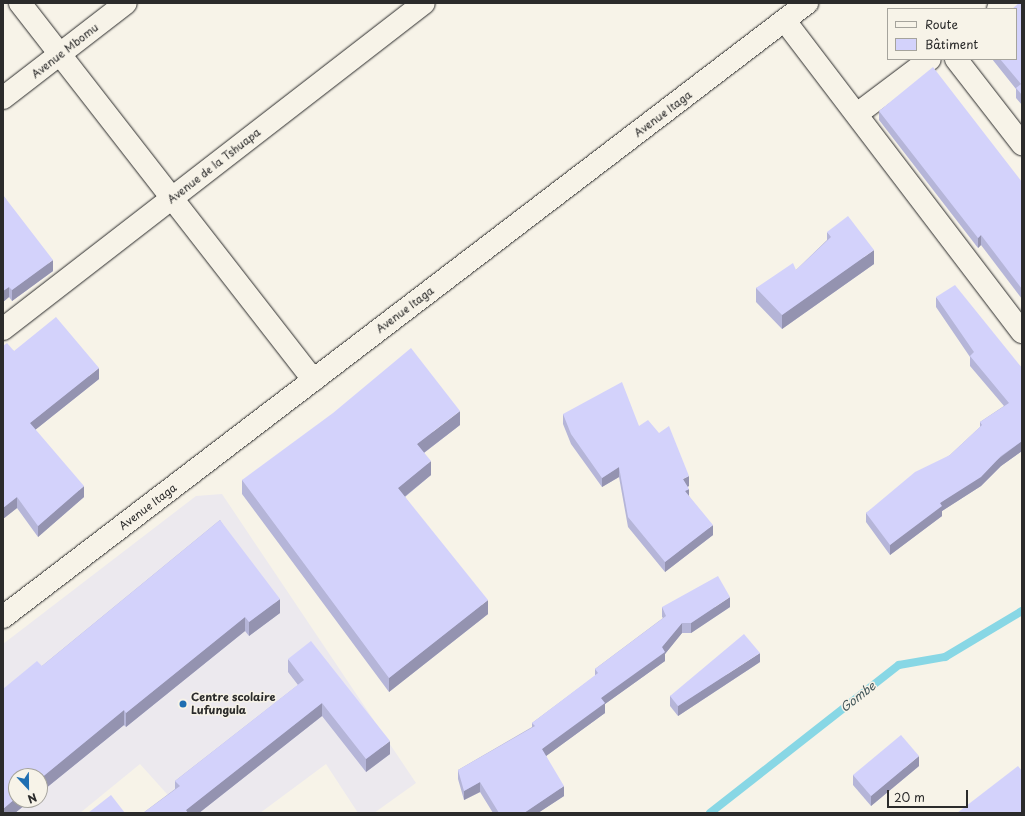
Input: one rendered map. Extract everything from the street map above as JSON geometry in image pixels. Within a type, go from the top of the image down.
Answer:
[{"type":"street","points":[[20,3],[59,55],[314,380]]},
{"type":"street","name":"Avenue Mbomu","points":[[3,98],[126,3]]},
{"type":"street","name":"Avenue de la Tshuapa","points":[[3,329],[424,3]]},
{"type":"street","name":"Avenue Itaga","points":[[3,617],[807,3]]},
{"type":"street","points":[[785,21],[1022,332]]},
{"type":"street","points":[[856,114],[929,60]]},
{"type":"street","points":[[957,60],[1022,144]]},
{"type":"shaded area","name":"Centre scolaire Lufungula","points":[[222,494],[416,783],[374,813],[358,813],[326,764],[260,813],[184,813],[140,764],[80,813],[3,813],[3,644],[196,496]]},
{"type":"building","points":[[1019,3],[1022,3],[1022,95],[1016,88],[1021,84],[1001,60],[1017,60],[1017,8],[1013,8]]},
{"type":"building","points":[[933,67],[1022,182],[1022,289],[981,235],[978,238],[879,111]]},
{"type":"building","points":[[3,195],[53,260],[12,290],[9,287],[3,291]]},
{"type":"building","points":[[848,216],[874,250],[782,315],[756,288],[793,263],[796,270],[831,237],[827,232]]},
{"type":"building","points":[[955,285],[1022,368],[1022,441],[1001,456],[981,477],[940,503],[942,506],[890,545],[866,513],[915,472],[950,455],[982,425],[980,422],[1009,403],[970,356],[974,352],[936,297]]},
{"type":"building","points":[[56,317],[99,368],[30,423],[84,486],[38,526],[17,497],[3,508],[3,346],[7,343],[14,351]]},
{"type":"building","points":[[411,348],[460,411],[417,444],[431,461],[398,488],[488,600],[389,678],[242,480],[333,413]]},
{"type":"building","points":[[622,382],[639,426],[648,420],[659,433],[669,426],[689,476],[683,479],[689,489],[685,491],[713,525],[665,562],[628,517],[619,467],[602,478],[571,434],[563,414]]},
{"type":"building","points":[[220,520],[280,599],[249,622],[245,617],[126,713],[124,710],[48,772],[48,768],[8,768],[8,805],[3,809],[3,689],[37,661],[42,666]]},
{"type":"building","points":[[718,576],[730,597],[691,623],[682,623],[662,647],[665,652],[601,698],[605,703],[542,749],[564,786],[524,813],[499,813],[480,782],[464,791],[458,770],[535,726],[532,723],[598,673],[595,669],[666,616],[662,607]]},
{"type":"building","points":[[744,634],[760,653],[678,706],[670,696]]},
{"type":"building","points":[[311,641],[390,741],[366,759],[322,703],[186,810],[188,813],[143,813],[180,786],[175,781],[304,680],[288,659]]},
{"type":"building","points":[[901,735],[919,756],[871,796],[853,775]]},
{"type":"building","points":[[1018,766],[1022,771],[1022,813],[957,813]]},
{"type":"building","points":[[111,795],[125,813],[88,813]]},
{"type":"waterway","name":"Gombe","points":[[710,813],[899,665],[945,657],[1022,611]]},
{"type":"place","name":"Centre scolaire Lufungula","points":[[183,704]]}]
